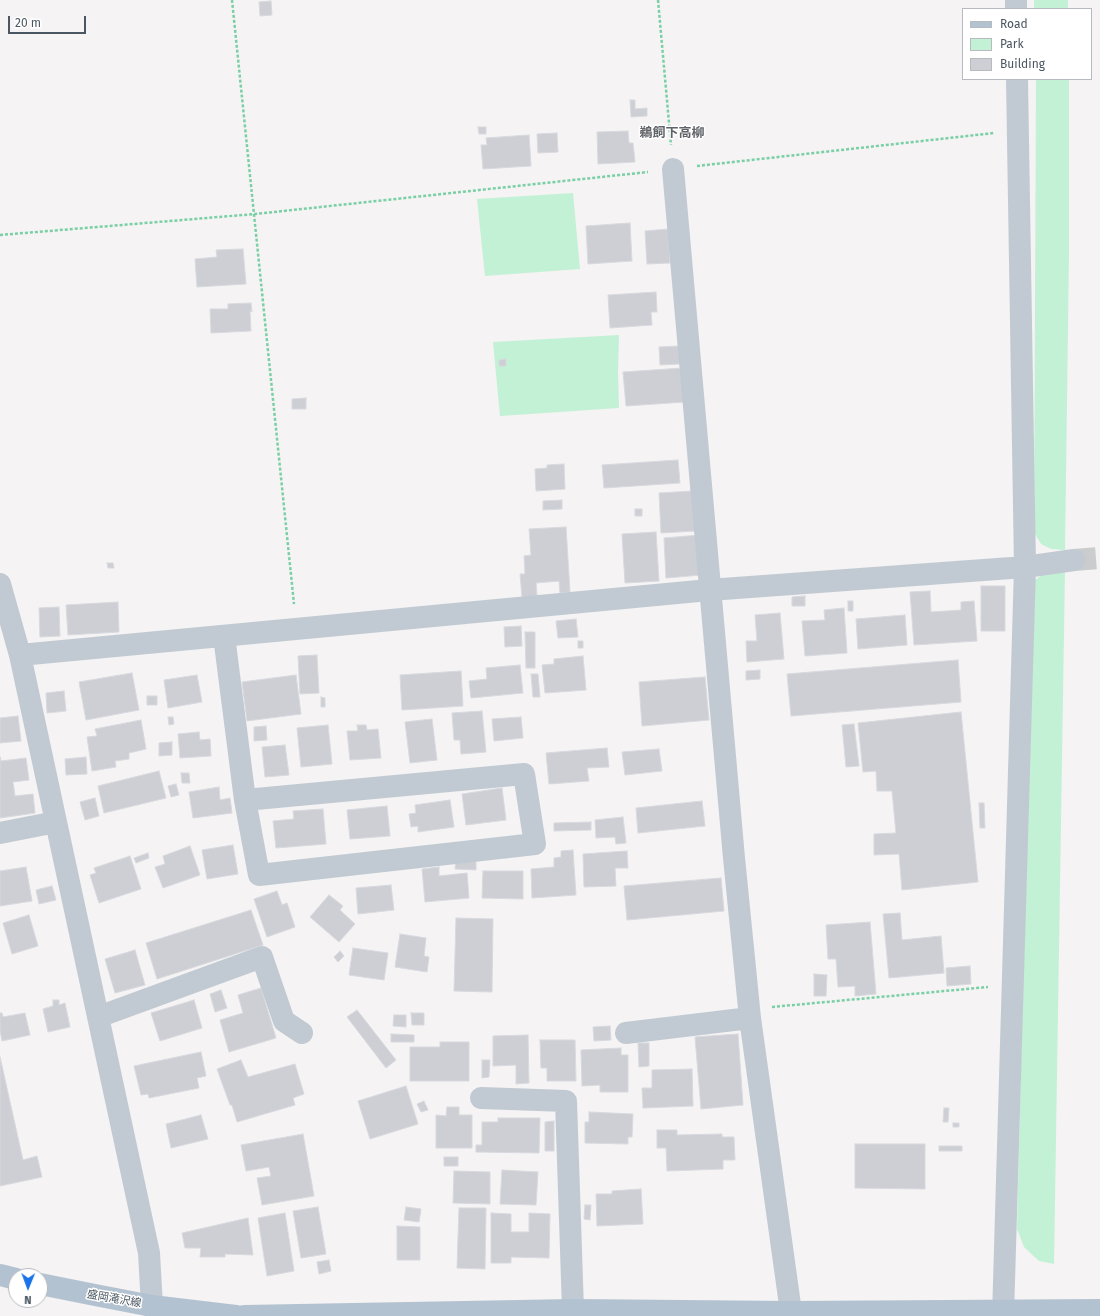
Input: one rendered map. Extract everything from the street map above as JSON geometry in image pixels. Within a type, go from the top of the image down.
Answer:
[{"type":"main road","name":"盛岡滝沢線","points":[[48,1286],[95,1296],[152,1313],[236,1316]]},
{"type":"main road","points":[[244,1316],[573,1310],[1003,1313],[1100,1310]]},
{"type":"street","points":[[1003,1313],[1025,566],[1017,80]]},
{"type":"street","points":[[673,169],[734,858],[750,1014],[791,1312]]},
{"type":"street","points":[[20,655],[710,590],[1025,566],[1074,560]]},
{"type":"street","points":[[0,584],[20,655],[149,1253],[152,1313]]},
{"type":"street","points":[[224,636],[245,800],[259,875],[535,844],[524,774],[245,800]]},
{"type":"street","points":[[0,833],[56,822]]},
{"type":"street","points":[[98,1017],[262,956],[284,1021],[302,1032]]},
{"type":"street","points":[[626,1033],[750,1014]]},
{"type":"street","points":[[481,1098],[566,1101],[573,1310]]},
{"type":"path","points":[[232,0],[297,629]]},
{"type":"path","points":[[658,0],[673,169]]},
{"type":"path","points":[[0,236],[255,214],[1018,130]]},
{"type":"path","points":[[750,1014],[1013,984]]},
{"type":"green space","points":[[1034,0],[1068,0],[1068,8],[1034,8]]},
{"type":"green space","points":[[1036,80],[1069,80],[1069,253],[1065,550],[1051,549],[1041,544],[1034,532]]},
{"type":"green space","points":[[573,193],[580,269],[485,276],[477,199]]},
{"type":"green space","points":[[619,335],[619,408],[500,416],[493,342]]},
{"type":"green space","points":[[1049,570],[1065,570],[1054,1264],[1039,1261],[1024,1247],[1017,1229],[1029,739],[1035,580]]},
{"type":"building","points":[[271,1],[272,15],[260,16],[259,2]]},
{"type":"building","points":[[630,100],[635,100],[635,109],[647,108],[647,116],[631,117]]},
{"type":"building","points":[[478,127],[486,127],[486,134],[479,134]]},
{"type":"building","points":[[628,131],[629,143],[633,143],[635,162],[598,164],[597,132]]},
{"type":"building","points":[[557,133],[558,152],[538,153],[537,134]]},
{"type":"building","points":[[529,135],[531,166],[483,169],[481,145],[487,145],[486,138]]},
{"type":"building","points":[[630,223],[632,261],[588,264],[586,226]]},
{"type":"building","points":[[668,229],[670,263],[647,264],[645,231]]},
{"type":"building","points":[[243,249],[246,284],[197,287],[195,259],[217,257],[216,250]]},
{"type":"building","points":[[656,292],[657,312],[651,312],[652,325],[610,328],[608,295]]},
{"type":"building","points":[[251,303],[251,331],[211,333],[210,309],[228,309],[228,304]]},
{"type":"building","points":[[679,346],[680,364],[660,365],[659,347]]},
{"type":"building","points":[[506,359],[506,366],[499,366],[499,360]]},
{"type":"building","points":[[683,368],[685,402],[626,406],[623,372]]},
{"type":"building","points":[[306,398],[306,409],[292,409],[292,399]]},
{"type":"building","points":[[678,460],[680,483],[604,488],[602,465]]},
{"type":"building","points":[[564,464],[565,489],[536,491],[535,469],[547,468],[547,465]]},
{"type":"building","points":[[693,491],[695,531],[661,533],[659,493]]},
{"type":"building","points":[[562,500],[562,509],[543,510],[543,501]]},
{"type":"building","points":[[635,509],[642,509],[642,516],[635,516]]},
{"type":"building","points":[[566,527],[570,592],[560,593],[559,581],[536,583],[537,596],[522,597],[520,574],[525,574],[524,556],[531,555],[529,529]]},
{"type":"building","points":[[656,532],[659,581],[625,583],[622,534]]},
{"type":"building","points":[[700,535],[702,575],[666,578],[664,538]]},
{"type":"building","points":[[107,563],[113,563],[114,568],[108,568]]},
{"type":"building","points":[[981,586],[1005,586],[1005,631],[981,631]]},
{"type":"building","points":[[930,591],[931,612],[961,610],[961,602],[974,601],[977,641],[914,645],[910,592]]},
{"type":"building","points":[[805,596],[805,606],[792,606],[792,597]]},
{"type":"building","points":[[848,601],[853,601],[853,611],[848,611]]},
{"type":"building","points":[[118,602],[119,632],[68,635],[66,605]]},
{"type":"building","points":[[59,607],[60,636],[40,637],[39,608]]},
{"type":"building","points":[[844,608],[847,653],[805,656],[802,621],[825,620],[824,610]]},
{"type":"building","points":[[780,613],[784,659],[747,662],[746,641],[757,641],[755,615]]},
{"type":"building","points":[[905,615],[907,645],[858,649],[856,619]]},
{"type":"building","points":[[576,619],[578,637],[558,638],[556,621]]},
{"type":"building","points":[[521,626],[522,646],[505,647],[504,627]]},
{"type":"building","points":[[525,632],[535,632],[535,668],[526,668]]},
{"type":"building","points":[[578,641],[583,641],[583,648],[578,648]]},
{"type":"building","points":[[317,655],[319,693],[300,694],[298,656]]},
{"type":"building","points":[[583,656],[586,690],[545,693],[542,665],[554,664],[554,659]]},
{"type":"building","points":[[958,660],[961,702],[791,716],[787,674]]},
{"type":"building","points":[[520,665],[523,693],[471,698],[469,681],[487,679],[486,668]]},
{"type":"building","points":[[760,670],[760,679],[746,680],[746,671]]},
{"type":"building","points":[[461,671],[463,706],[402,710],[400,675]]},
{"type":"building","points":[[132,673],[139,710],[86,720],[79,682]]},
{"type":"building","points":[[531,674],[538,674],[540,697],[533,697]]},
{"type":"building","points":[[197,675],[202,702],[168,708],[164,680]]},
{"type":"building","points":[[296,675],[301,714],[247,721],[242,682]]},
{"type":"building","points":[[705,677],[709,720],[642,726],[639,682]]},
{"type":"building","points":[[64,691],[66,711],[47,713],[46,693]]},
{"type":"building","points":[[147,696],[157,696],[157,705],[147,705]]},
{"type":"building","points":[[321,697],[325,698],[325,707],[321,707]]},
{"type":"building","points":[[482,711],[486,752],[461,754],[460,740],[454,740],[452,713]]},
{"type":"building","points":[[961,712],[978,882],[902,890],[899,854],[874,855],[874,834],[896,833],[892,791],[877,791],[876,771],[863,772],[858,723]]},
{"type":"building","points":[[18,716],[21,741],[0,743],[0,718]]},
{"type":"building","points":[[168,717],[173,717],[174,724],[169,725]]},
{"type":"building","points":[[521,717],[523,738],[494,741],[492,719]]},
{"type":"building","points":[[432,719],[437,760],[410,763],[405,722]]},
{"type":"building","points":[[141,720],[146,749],[129,753],[129,759],[115,761],[116,767],[92,771],[87,737],[97,736],[95,729]]},
{"type":"building","points":[[854,724],[859,766],[846,767],[842,725]]},
{"type":"building","points":[[328,725],[332,764],[301,767],[297,728]]},
{"type":"building","points":[[357,725],[366,725],[367,730],[378,729],[381,758],[350,760],[347,731],[358,731]]},
{"type":"building","points":[[266,726],[267,740],[254,741],[254,727]]},
{"type":"building","points":[[199,732],[200,740],[210,739],[211,756],[180,758],[178,734]]},
{"type":"building","points":[[172,742],[172,755],[159,756],[159,743]]},
{"type":"building","points":[[285,745],[289,775],[265,777],[262,747]]},
{"type":"building","points":[[607,748],[609,767],[587,768],[589,781],[549,784],[546,753]]},
{"type":"building","points":[[659,749],[662,771],[625,775],[622,752]]},
{"type":"building","points":[[0,757],[1,761],[26,758],[29,780],[13,782],[15,796],[33,794],[35,813],[0,818]]},
{"type":"building","points":[[86,757],[87,774],[66,775],[65,759]]},
{"type":"building","points":[[159,771],[166,798],[104,813],[98,786]]},
{"type":"building","points":[[181,773],[189,773],[190,783],[182,783]]},
{"type":"building","points":[[176,784],[179,795],[171,797],[168,786]]},
{"type":"building","points":[[219,787],[220,800],[230,798],[232,813],[193,818],[189,792]]},
{"type":"building","points":[[502,788],[506,820],[466,825],[462,794]]},
{"type":"building","points":[[95,798],[99,816],[85,820],[80,802]]},
{"type":"building","points":[[450,800],[454,827],[418,832],[418,826],[411,827],[409,814],[416,813],[415,805]]},
{"type":"building","points":[[702,801],[705,826],[638,833],[636,808]]},
{"type":"building","points":[[979,803],[984,803],[985,828],[980,828]]},
{"type":"building","points":[[387,806],[390,836],[350,839],[347,810]]},
{"type":"building","points":[[323,809],[326,844],[276,848],[273,821],[294,819],[293,811]]},
{"type":"building","points":[[623,817],[626,843],[616,844],[615,837],[596,838],[595,820]]},
{"type":"building","points":[[591,822],[591,830],[554,831],[554,823]]},
{"type":"building","points":[[233,845],[238,874],[207,879],[202,850]]},
{"type":"building","points":[[190,846],[200,875],[163,888],[155,867],[165,864],[163,856]]},
{"type":"building","points":[[573,850],[576,895],[532,898],[531,869],[554,867],[554,858],[561,857],[561,851]]},
{"type":"building","points":[[627,851],[628,868],[615,868],[616,886],[584,887],[583,854]]},
{"type":"building","points":[[148,853],[149,858],[136,863],[134,858]]},
{"type":"building","points":[[130,856],[141,889],[99,903],[90,875],[96,873],[94,868]]},
{"type":"building","points":[[456,858],[476,858],[476,870],[455,869]]},
{"type":"building","points":[[26,867],[32,901],[0,906],[0,871]]},
{"type":"building","points":[[439,867],[439,876],[467,873],[469,898],[425,902],[422,869]]},
{"type":"building","points":[[483,871],[523,871],[523,899],[482,898]]},
{"type":"building","points":[[721,878],[724,911],[627,920],[624,886]]},
{"type":"building","points":[[391,885],[394,910],[358,914],[356,888]]},
{"type":"building","points":[[52,886],[56,900],[39,904],[36,890]]},
{"type":"building","points":[[277,891],[282,905],[287,903],[295,927],[267,937],[254,899]]},
{"type":"building","points":[[329,895],[343,906],[340,910],[355,924],[339,942],[310,917]]},
{"type":"building","points":[[251,910],[263,945],[157,979],[146,943]]},
{"type":"building","points":[[900,913],[902,940],[941,936],[944,973],[889,978],[883,914]]},
{"type":"building","points":[[29,915],[38,946],[12,954],[3,923]]},
{"type":"building","points":[[456,918],[493,919],[492,992],[454,991]]},
{"type":"building","points":[[870,922],[876,994],[855,996],[855,986],[838,987],[836,959],[828,959],[826,925]]},
{"type":"building","points":[[400,934],[426,938],[424,956],[429,957],[427,972],[395,967]]},
{"type":"building","points":[[353,948],[388,953],[384,980],[349,975]]},
{"type":"building","points":[[135,950],[145,985],[115,993],[105,959]]},
{"type":"building","points":[[340,951],[344,956],[338,962],[334,957]]},
{"type":"building","points":[[970,966],[971,984],[947,986],[946,968]]},
{"type":"building","points":[[814,974],[827,975],[826,996],[814,996]]},
{"type":"building","points":[[261,988],[276,1038],[229,1052],[220,1020],[243,1013],[238,995]]},
{"type":"building","points":[[221,990],[227,1008],[215,1012],[210,994]]},
{"type":"building","points":[[53,1000],[59,1000],[59,1005],[65,1003],[70,1027],[48,1032],[43,1009],[53,1006]]},
{"type":"building","points":[[194,1000],[202,1028],[160,1041],[151,1013]]},
{"type":"building","points":[[357,1010],[396,1060],[386,1068],[347,1017]]},
{"type":"building","points":[[0,1013],[2,1013],[3,1017],[25,1013],[30,1035],[2,1041],[0,1030]]},
{"type":"building","points":[[411,1013],[424,1013],[424,1025],[412,1025]]},
{"type":"building","points":[[394,1015],[406,1015],[406,1027],[393,1026]]},
{"type":"building","points":[[610,1026],[611,1040],[594,1041],[593,1027]]},
{"type":"building","points":[[391,1034],[414,1035],[414,1042],[391,1042]]},
{"type":"building","points":[[738,1034],[743,1105],[701,1109],[695,1037]]},
{"type":"building","points":[[528,1035],[529,1083],[516,1084],[516,1065],[493,1066],[493,1036]]},
{"type":"building","points":[[540,1040],[575,1040],[576,1081],[547,1081],[547,1068],[541,1068]]},
{"type":"building","points":[[440,1042],[469,1042],[469,1081],[410,1081],[410,1047],[440,1047]]},
{"type":"building","points":[[638,1043],[649,1043],[649,1066],[639,1067]]},
{"type":"building","points":[[621,1048],[621,1055],[628,1055],[628,1092],[600,1092],[600,1085],[582,1086],[581,1050]]},
{"type":"building","points":[[201,1052],[206,1076],[197,1078],[199,1088],[149,1098],[148,1094],[141,1095],[134,1066]]},
{"type":"building","points":[[0,1057],[23,1160],[37,1156],[42,1177],[0,1186]]},
{"type":"building","points":[[241,1060],[248,1077],[295,1064],[304,1094],[293,1098],[295,1105],[237,1122],[232,1105],[230,1105],[217,1069]]},
{"type":"building","points":[[482,1060],[490,1060],[489,1077],[482,1078]]},
{"type":"building","points":[[692,1069],[693,1106],[643,1108],[642,1088],[652,1088],[652,1070]]},
{"type":"building","points":[[406,1086],[418,1124],[370,1139],[358,1101]]},
{"type":"building","points":[[424,1101],[428,1110],[421,1112],[417,1104]]},
{"type":"building","points":[[447,1107],[459,1107],[459,1115],[472,1115],[472,1148],[436,1148],[436,1115],[446,1116]]},
{"type":"building","points":[[944,1108],[949,1108],[948,1122],[943,1122]]},
{"type":"building","points":[[589,1112],[633,1114],[632,1137],[628,1137],[628,1144],[585,1143],[585,1122],[589,1122]]},
{"type":"building","points":[[201,1115],[208,1139],[171,1148],[166,1124]]},
{"type":"building","points":[[498,1118],[540,1118],[539,1153],[476,1152],[476,1145],[482,1145],[482,1122],[498,1122]]},
{"type":"building","points":[[554,1121],[554,1151],[545,1151],[545,1122]]},
{"type":"building","points":[[953,1123],[959,1123],[959,1127],[953,1127]]},
{"type":"building","points":[[657,1130],[677,1130],[677,1135],[722,1134],[722,1137],[734,1137],[735,1160],[723,1160],[723,1169],[667,1171],[666,1148],[657,1148]]},
{"type":"building","points":[[303,1134],[314,1196],[262,1205],[257,1178],[271,1176],[269,1167],[246,1171],[241,1145]]},
{"type":"building","points":[[855,1144],[925,1144],[925,1189],[855,1188]]},
{"type":"building","points":[[939,1146],[962,1146],[962,1151],[939,1151]]},
{"type":"building","points":[[444,1157],[458,1157],[458,1166],[444,1166]]},
{"type":"building","points":[[502,1170],[538,1172],[536,1205],[500,1204]]},
{"type":"building","points":[[454,1171],[490,1172],[490,1204],[453,1203]]},
{"type":"building","points":[[641,1189],[643,1224],[597,1226],[596,1194],[612,1194],[612,1191]]},
{"type":"building","points":[[585,1205],[591,1205],[590,1220],[584,1219]]},
{"type":"building","points":[[318,1207],[326,1254],[301,1258],[293,1211]]},
{"type":"building","points":[[406,1207],[421,1209],[419,1222],[404,1220]]},
{"type":"building","points":[[459,1208],[486,1208],[485,1269],[457,1268]]},
{"type":"building","points":[[285,1213],[294,1271],[267,1276],[258,1218]]},
{"type":"building","points":[[491,1213],[511,1214],[511,1232],[529,1232],[529,1213],[550,1214],[549,1258],[511,1257],[511,1263],[491,1263]]},
{"type":"building","points":[[248,1218],[253,1255],[225,1254],[225,1257],[200,1257],[201,1248],[185,1248],[182,1233]]},
{"type":"building","points":[[397,1226],[420,1227],[420,1260],[397,1260]]},
{"type":"building","points":[[329,1260],[331,1271],[319,1274],[317,1262]]},
{"type":"tunnel","points":[[1074,560],[1100,558]]},
{"type":"district","name":"鵜飼下高柳","points":[[672,133]]}]
